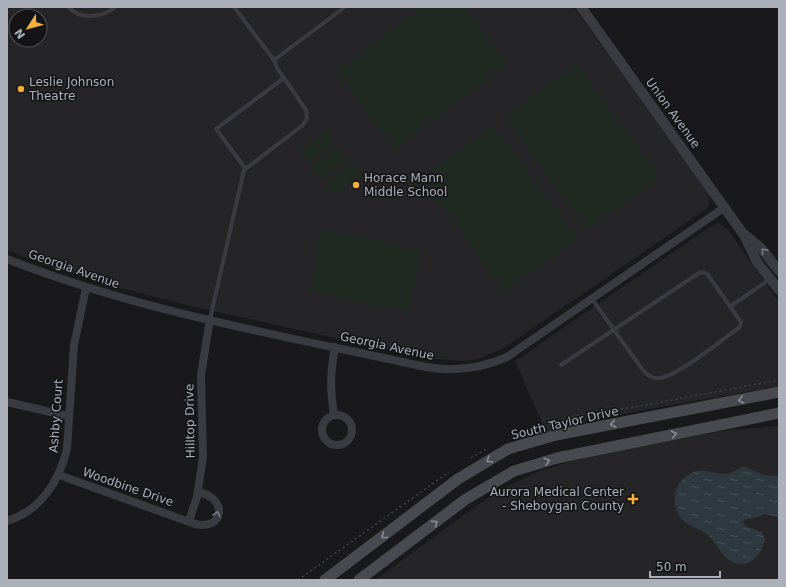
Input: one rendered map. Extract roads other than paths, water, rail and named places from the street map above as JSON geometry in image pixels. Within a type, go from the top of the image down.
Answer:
[{"type":"main road","name":"South Taylor Drive","points":[[325,580],[458,479],[508,449],[556,435],[779,392]]},
{"type":"main road","points":[[359,580],[466,499],[514,471],[557,458],[779,413]]},
{"type":"street","name":"Union Avenue","points":[[581,7],[725,207],[744,235],[757,262],[779,290]]},
{"type":"street","name":"Georgia Avenue","points":[[7,259],[86,288],[145,305],[426,368],[457,370],[477,368],[507,357],[725,207]]},
{"type":"street","name":"Union Avenue","points":[[744,235],[761,248],[779,271]]},
{"type":"street","name":"Ashby Court","points":[[7,521],[24,513],[35,505],[45,496],[59,476],[67,449],[68,416],[74,345],[82,301],[86,288]]},
{"type":"street","name":"Hilltop Drive","points":[[189,521],[201,477],[204,442],[201,375],[210,319]]},
{"type":"street","points":[[334,415],[330,388],[330,373],[336,347]]},
{"type":"street","points":[[7,402],[68,416]]},
{"type":"street","name":"Woodbine Drive","points":[[59,476],[189,521]]},
{"type":"street","points":[[189,521],[202,525],[209,525],[215,521],[218,515],[218,506],[214,498],[207,494],[198,492]]},
{"type":"lane","points":[[68,7],[81,15],[93,16],[104,14],[115,7]]},
{"type":"lane","points":[[210,319],[240,182],[245,168],[303,125],[307,118],[306,110],[277,68],[274,60],[234,7]]},
{"type":"lane","points":[[274,60],[345,7]]},
{"type":"lane","points":[[245,168],[216,129],[284,78]]},
{"type":"lane","points":[[562,365],[614,330],[699,273],[704,272],[708,275],[742,322],[740,327],[669,376],[657,378],[648,376],[642,370],[614,330],[592,298]]},
{"type":"lane","points":[[731,306],[770,279]]},
{"type":"water","points":[[745,467],[764,475],[779,476],[779,517],[765,514],[744,520],[743,524],[747,527],[762,532],[765,540],[762,549],[754,560],[741,564],[730,561],[708,535],[682,519],[677,513],[675,498],[676,490],[679,484],[690,474],[698,471],[708,471],[718,474],[728,474]]},
{"type":"place","name":"Leslie Johnson Theatre","points":[[21,89]]},
{"type":"place","name":"Horace Mann Middle School","points":[[356,185]]},
{"type":"place","name":"Aurora Medical Center - Sheboygan County","points":[[633,499]]}]
